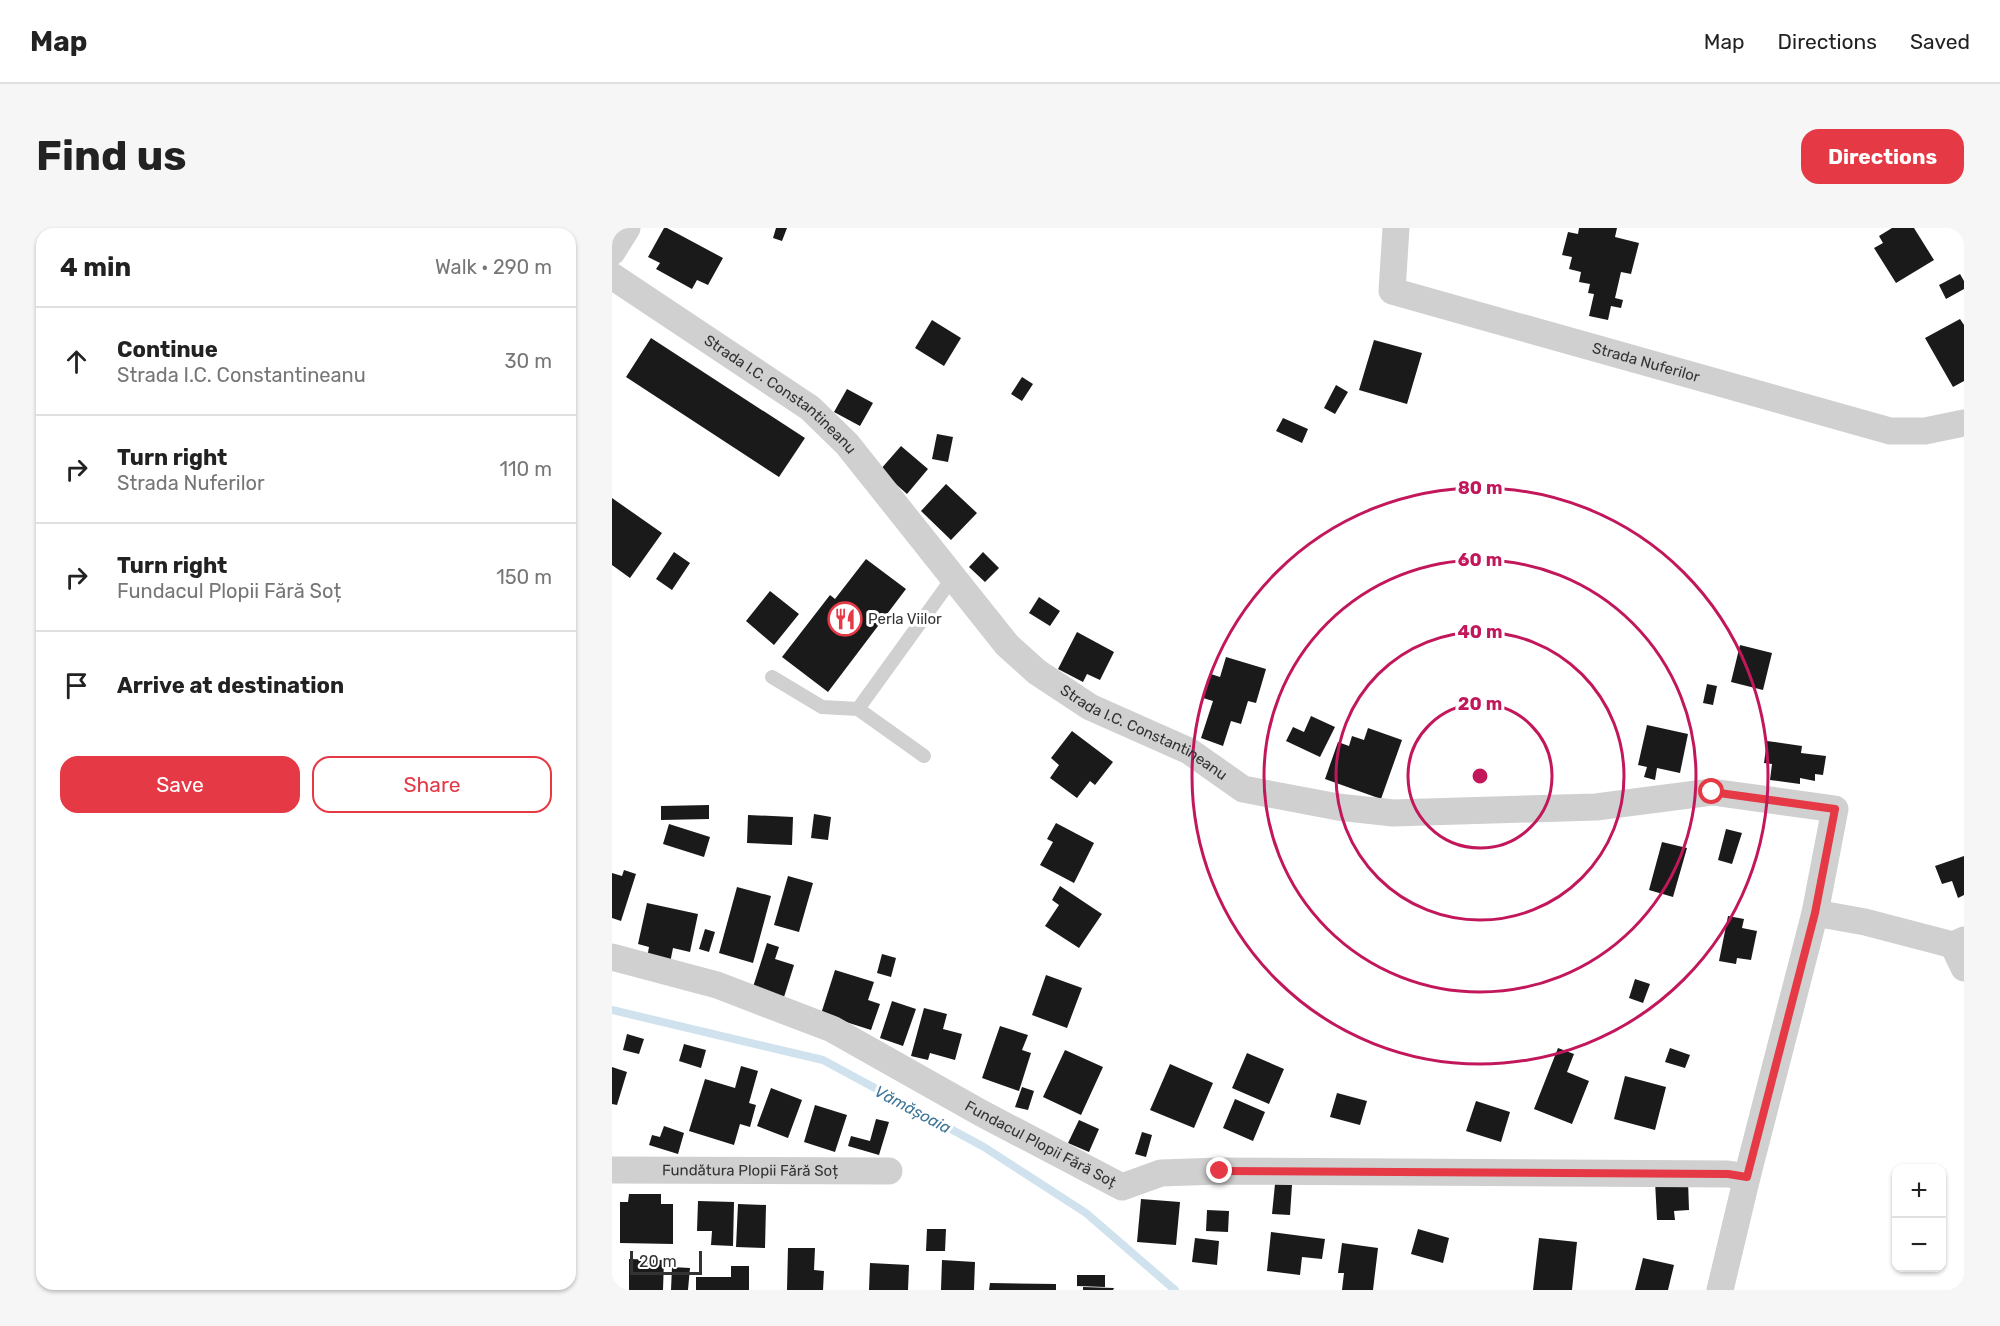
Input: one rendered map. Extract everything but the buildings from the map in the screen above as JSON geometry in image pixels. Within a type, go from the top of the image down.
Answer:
[{"type":"street","points":[[612,252],[627,228]]},
{"type":"street","name":"Strada Nuferilor","points":[[1396,228],[1392,291],[1890,431],[1925,430],[1964,423]]},
{"type":"street","name":"Strada I.C. Constantineanu","points":[[612,276],[810,408],[847,444],[1007,645],[1037,672],[1090,707],[1189,751],[1243,789],[1338,807],[1393,813],[1596,807],[1712,792],[1835,809],[1815,913]]},
{"type":"street","points":[[1720,1290],[1815,913],[1865,922],[1960,951]]},
{"type":"street","name":"Fundacul Plopii Fără Soț","points":[[612,957],[717,986],[832,1029],[981,1113],[1122,1187],[1161,1173],[1220,1171],[1728,1174],[1747,1177]]},
{"type":"street","name":"Fundătura Plopii Fără Soț","points":[[612,1170],[889,1171]]},
{"type":"lane","points":[[858,709],[954,576]]},
{"type":"lane","points":[[772,677],[822,707],[858,709],[924,756]]},
{"type":"waterway","name":"Vămășoaia","points":[[612,1010],[823,1060],[984,1147],[1086,1213],[1175,1290]]},
{"type":"place","name":"Perla Viilor","points":[[845,619]]},
{"type":"route","points":[[1220,1171],[1728,1174],[1747,1177],[1815,913],[1835,809],[1712,792]]}]
